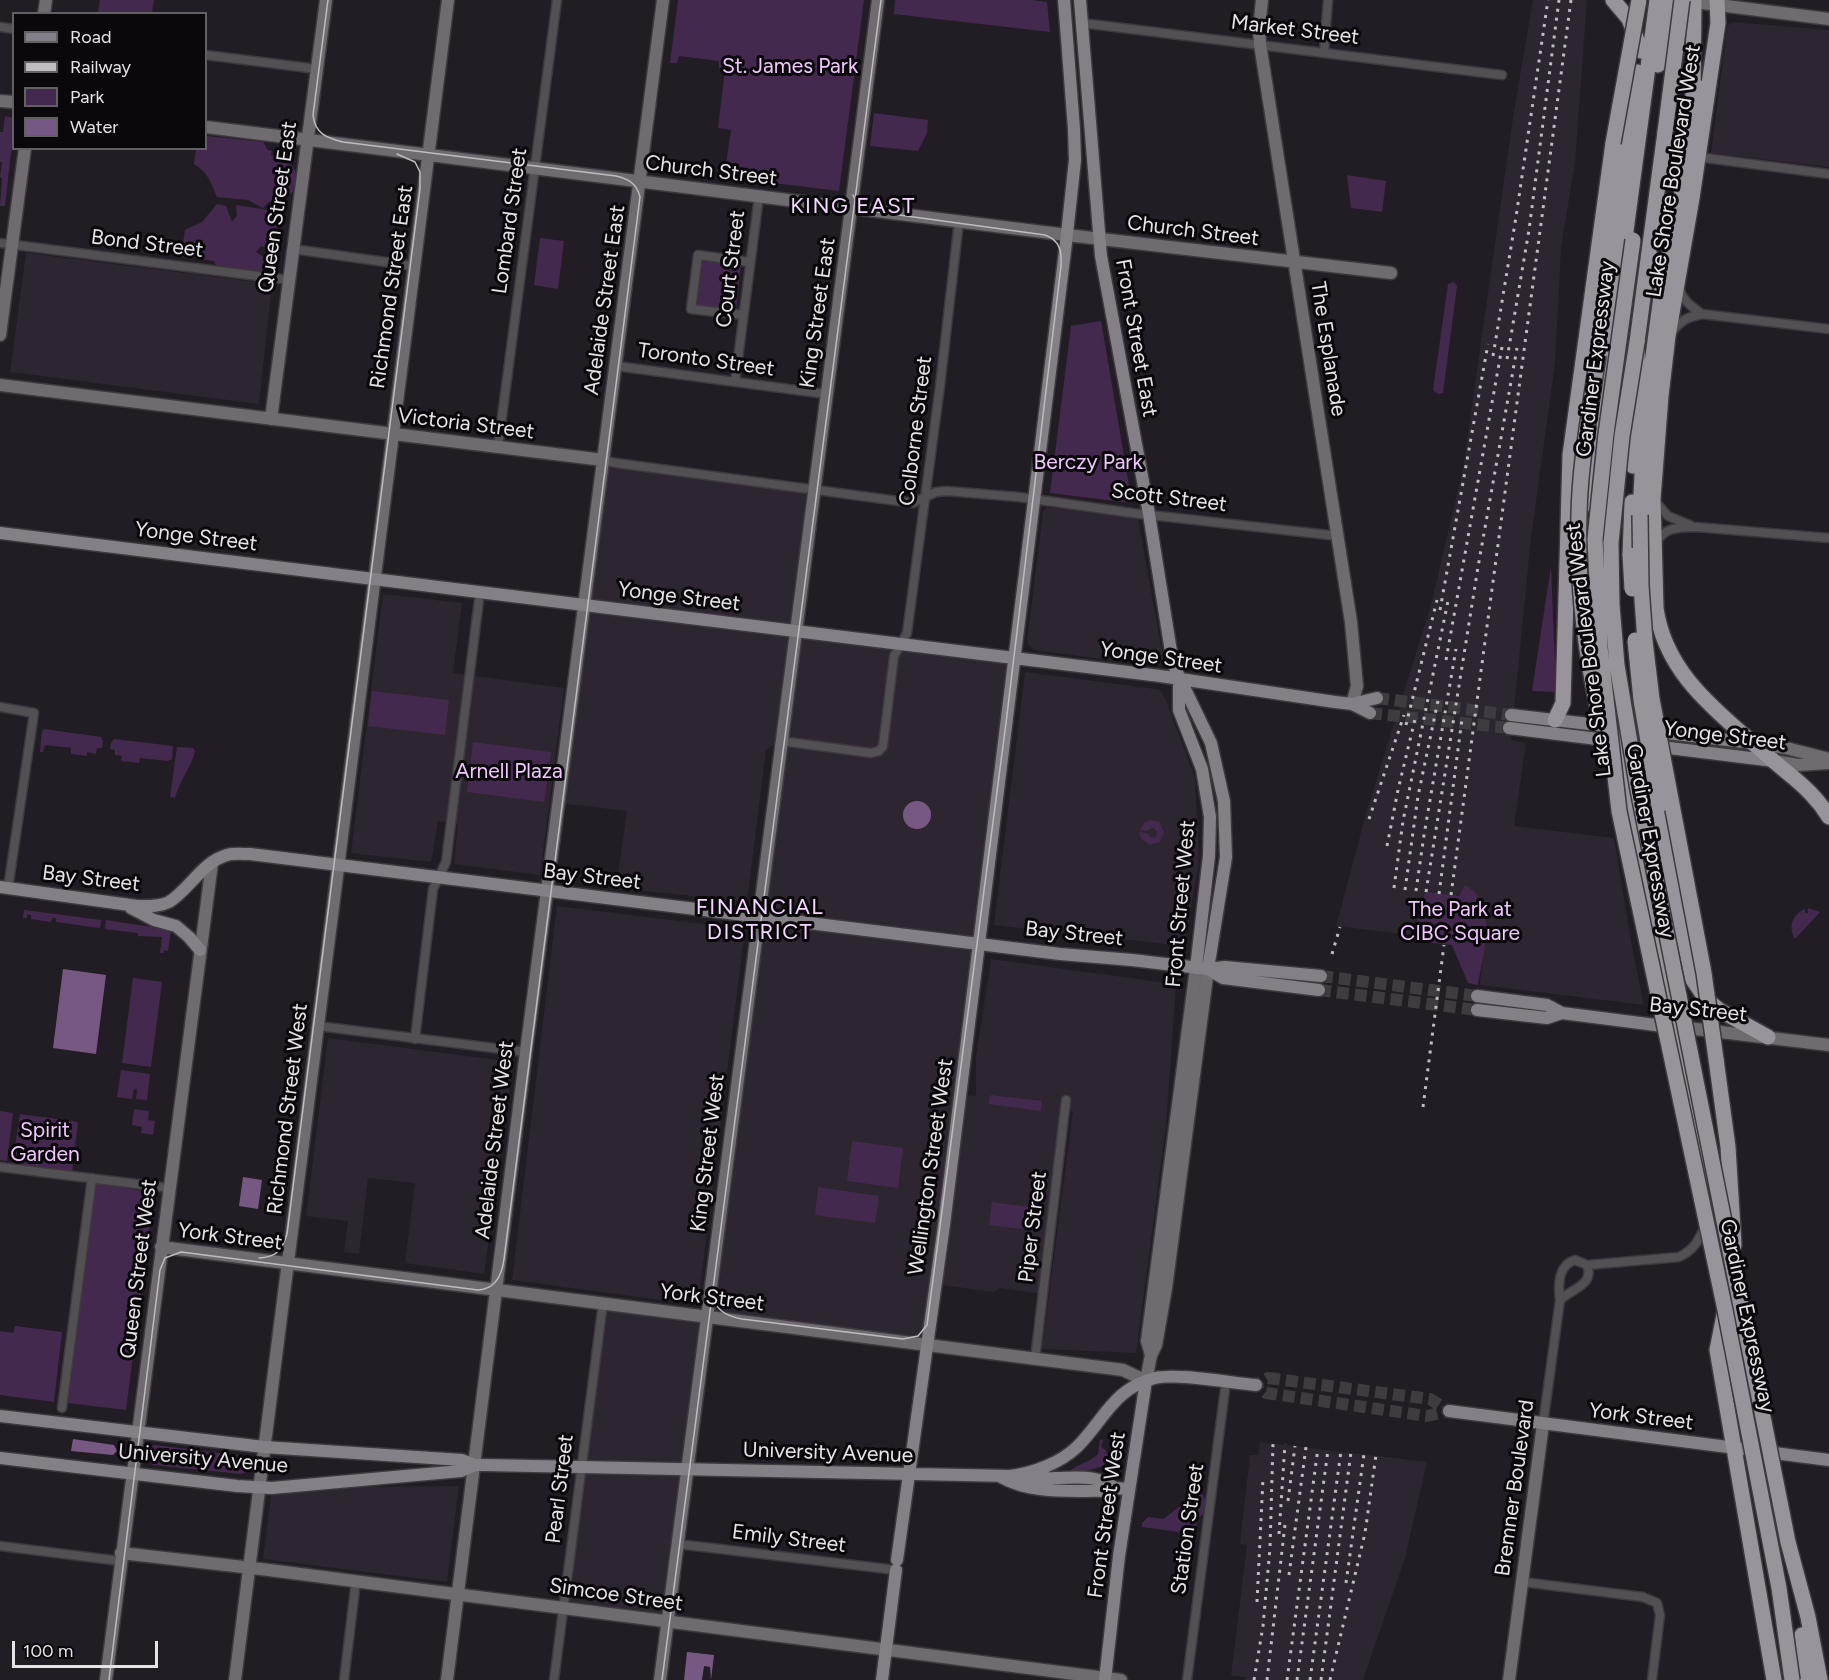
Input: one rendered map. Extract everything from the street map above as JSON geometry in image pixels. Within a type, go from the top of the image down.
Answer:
[{"type":"highway","points":[[1613,0],[1629,19],[1641,51]]},
{"type":"highway","points":[[1556,720],[1563,703],[1570,455],[1613,143],[1639,0]]},
{"type":"highway","points":[[1619,811],[1584,630],[1579,576],[1579,512],[1585,443],[1628,122],[1641,51],[1656,0]]},
{"type":"highway","name":"Lake Shore Boulevard West","points":[[1656,0],[1593,476],[1595,541],[1618,742],[1712,1209],[1732,1291],[1785,1595],[1791,1680]]},
{"type":"highway","name":"Gardiner Expressway","points":[[1668,0],[1611,400],[1595,539],[1600,647],[1619,811],[1727,1322],[1779,1588],[1791,1680]]},
{"type":"highway","points":[[1686,1],[1695,77],[1692,121]]},
{"type":"highway","name":"Gardiner Expressway","points":[[1686,1],[1622,436],[1611,543],[1612,605],[1617,666],[1638,790],[1732,1291],[1788,1542],[1808,1680]]},
{"type":"highway","points":[[1717,2],[1709,22],[1678,216],[1662,289],[1651,371],[1640,515],[1641,586],[1652,699],[1704,973],[1728,1147],[1732,1291],[1717,1350],[1760,1587],[1774,1680]]},
{"type":"highway","name":"Lake Shore Boulevard West","points":[[1717,2],[1718,23],[1668,336],[1656,452],[1653,499],[1658,624],[1677,667],[1702,698],[1806,786],[1829,817]]},
{"type":"highway","points":[[1587,327],[1587,391],[1593,476]]},
{"type":"highway","points":[[1637,342],[1638,393],[1630,555],[1634,629],[1649,753],[1689,972],[1696,986],[1712,1005],[1768,1037]]},
{"type":"highway","points":[[1788,1542],[1808,1617],[1820,1680]]},
{"type":"main road","name":"Queen Street East","points":[[270,419],[326,0]]},
{"type":"main road","name":"Richmond Street East","points":[[373,579],[448,0]]},
{"type":"main road","name":"Adelaide Street East","points":[[584,605],[663,0]]},
{"type":"main road","name":"King Street East","points":[[795,631],[878,0]]},
{"type":"main road","points":[[1064,0],[1075,160],[1067,235]]},
{"type":"main road","name":"Front Street East","points":[[1080,0],[1099,239],[1149,514],[1173,664],[1179,680]]},
{"type":"main road","name":"The Esplanade","points":[[1262,0],[1260,44],[1351,622],[1357,686],[1352,704]]},
{"type":"main road","points":[[1686,1],[1717,2],[1829,19]]},
{"type":"main road","name":"Church Street","points":[[207,127],[1099,239],[1391,273]]},
{"type":"main road","points":[[0,334],[6,244],[26,150]]},
{"type":"main road","name":"Wellington Street West","points":[[882,1680],[980,944],[1067,235]]},
{"type":"main road","name":"Victoria Street","points":[[0,385],[603,460]]},
{"type":"main road","name":"Yonge Street","points":[[0,533],[1179,680],[1352,704],[1370,713]]},
{"type":"main road","name":"Richmond Street West","points":[[235,1680],[373,579]]},
{"type":"main road","name":"Adelaide Street West","points":[[447,1680],[584,605]]},
{"type":"main road","name":"King Street West","points":[[660,1680],[795,631]]},
{"type":"main road","name":"Front Street West","points":[[1105,1679],[1129,1489],[1151,1355],[1147,1341],[1160,1287],[1202,969],[1226,857],[1224,801],[1213,749],[1191,699],[1179,680]]},
{"type":"main road","name":"Front Street West","points":[[1179,680],[1179,710],[1202,769],[1208,801],[1211,839],[1202,969]]},
{"type":"main road","name":"Yonge Street","points":[[1352,704],[1377,698]]},
{"type":"main road","name":"Yonge Street","points":[[1556,720],[1616,726],[1782,747],[1829,761],[1798,765],[1618,742],[1510,722],[1556,720]]},
{"type":"main road","points":[[1197,754],[1213,749]]},
{"type":"main road","name":"Bay Street","points":[[4,887],[147,906],[168,902],[212,863],[227,855],[250,854],[980,944],[1202,969],[1225,967],[1321,976]]},
{"type":"main road","points":[[1209,856],[1226,857]]},
{"type":"main road","name":"Queen Street West","points":[[106,1680],[212,863]]},
{"type":"main road","points":[[125,904],[154,920],[176,926],[200,950]]},
{"type":"main road","name":"Bay Street","points":[[1202,969],[1223,978],[1319,990]]},
{"type":"main road","name":"Bay Street","points":[[1478,996],[1547,1005],[1562,1013],[1829,1045]]},
{"type":"main road","name":"Bay Street","points":[[1477,1010],[1547,1018],[1562,1013]]},
{"type":"main road","name":"York Street","points":[[161,1247],[1123,1370],[1146,1381]]},
{"type":"main road","points":[[1146,1381],[1167,1376],[1256,1385]]},
{"type":"main road","name":"University Avenue","points":[[0,1416],[264,1447],[462,1460],[475,1465],[1001,1476],[1023,1474],[1043,1468],[1071,1452],[1113,1402],[1146,1381]]},
{"type":"main road","name":"York Street","points":[[1449,1411],[1829,1460]]},
{"type":"main road","name":"Bremner Boulevard","points":[[1509,1680],[1544,1424]]},
{"type":"main road","name":"University Avenue","points":[[0,1458],[259,1487],[331,1484],[461,1471],[475,1465]]},
{"type":"main road","points":[[1023,1474],[1052,1478],[1101,1479],[1115,1488]]},
{"type":"main road","points":[[1001,1476],[1017,1485],[1038,1489],[1107,1491],[1115,1488],[1129,1489]]},
{"type":"main road","name":"Simcoe Street","points":[[121,1557],[249,1568],[356,1581],[1120,1680]]},
{"type":"street","name":"Lombard Street","points":[[498,447],[557,0]]},
{"type":"street","points":[[1324,52],[1328,0]]},
{"type":"street","name":"Market Street","points":[[1082,23],[1502,75]]},
{"type":"street","points":[[207,55],[317,69]]},
{"type":"street","points":[[1698,157],[1829,174]]},
{"type":"street","name":"Court Street","points":[[735,382],[759,196]]},
{"type":"street","name":"Colborne Street","points":[[781,741],[877,752],[883,742],[894,656],[907,633],[926,497],[959,221]]},
{"type":"street","name":"Bond Street","points":[[6,244],[289,280]]},
{"type":"street","points":[[293,249],[414,266]]},
{"type":"street","points":[[744,315],[691,309],[698,255],[750,262]]},
{"type":"street","points":[[1677,282],[1681,295],[1702,314]]},
{"type":"street","points":[[1668,336],[1679,323],[1702,314],[1829,329]]},
{"type":"street","name":"Toronto Street","points":[[616,366],[826,394]]},
{"type":"street","name":"Victoria Street","points":[[603,460],[913,503],[926,497]]},
{"type":"street","name":"Scott Street","points":[[926,497],[936,492],[947,491],[1338,536]]},
{"type":"street","points":[[1653,499],[1668,516],[1696,527]]},
{"type":"street","points":[[1654,548],[1665,531],[1676,528],[1696,527],[1829,538]]},
{"type":"street","points":[[414,1039],[433,889],[446,865],[480,592]]},
{"type":"street","points":[[0,707],[33,713],[4,887]]},
{"type":"street","points":[[318,1026],[526,1052]]},
{"type":"street","name":"Piper Street","points":[[1035,1359],[1066,1100]]},
{"type":"street","points":[[0,1167],[169,1188]]},
{"type":"street","points":[[62,1408],[92,1178]]},
{"type":"street","name":"Bremner Boulevard","points":[[1544,1424],[1560,1300],[1558,1291],[1565,1266],[1575,1260],[1587,1265],[1682,1256],[1696,1244],[1712,1209]]},
{"type":"street","points":[[1560,1300],[1586,1282],[1589,1274],[1587,1265]]},
{"type":"street","name":"Pearl Street","points":[[554,1680],[603,1303]]},
{"type":"street","name":"Station Street","points":[[1187,1680],[1226,1382]]},
{"type":"street","name":"Emily Street","points":[[678,1544],[783,1557],[896,1565]]},
{"type":"street","name":"Simcoe Street","points":[[0,1546],[57,1553],[121,1557]]},
{"type":"street","points":[[344,1680],[356,1581]]},
{"type":"street","points":[[1522,1582],[1643,1597],[1657,1603],[1660,1615],[1652,1680]]},
{"type":"shaded area","points":[[1533,0],[1587,0],[1575,162],[1561,248],[1555,363],[1531,538],[1511,740],[1526,743],[1514,826],[1614,838],[1644,1005],[1480,985],[1484,944],[1336,926],[1367,810],[1431,605],[1463,469],[1513,117]]},
{"type":"shaded area","points":[[1734,22],[1829,30],[1829,167],[1711,153],[1727,28]]},
{"type":"shaded area","points":[[26,253],[272,284],[259,404],[10,372]]},
{"type":"shaded area","points":[[603,460],[814,490],[795,631],[1016,659],[960,1094],[976,1096],[976,1056],[991,959],[1174,984],[1176,987],[1166,1125],[1136,1353],[1042,1349],[1073,1111],[1066,1110],[1043,1294],[1000,1288],[994,1292],[935,1284],[927,1345],[707,1317],[667,1622],[563,1608],[603,1303],[706,1317],[780,741],[766,750],[747,902],[616,888],[627,811],[558,803]]},
{"type":"shaded area","points":[[1047,507],[1138,519],[1163,656],[1160,665],[1034,650],[1029,646],[1027,642],[1043,512]]},
{"type":"shaded area","points":[[383,594],[462,603],[453,673],[564,688],[540,875],[454,864],[458,824],[438,821],[431,862],[351,853]]},
{"type":"shaded area","points":[[1025,672],[1156,689],[1160,690],[1165,698],[1195,778],[1199,862],[1184,946],[994,925]]},
{"type":"shaded area","points":[[557,906],[745,929],[698,1305],[512,1280]]},
{"type":"shaded area","points":[[328,1038],[513,1062],[484,1274],[405,1263],[415,1183],[368,1178],[359,1254],[344,1252],[348,1221],[306,1216]]},
{"type":"shaded area","points":[[1260,1442],[1427,1462],[1405,1558],[1363,1680],[1245,1680],[1245,1677],[1231,1676],[1247,1545],[1240,1544],[1250,1455],[1258,1455]]},
{"type":"shaded area","points":[[459,1486],[447,1582],[263,1559],[272,1488]]},
{"type":"green space","points":[[100,0],[154,0],[152,12],[98,12]]},
{"type":"green space","name":"St. James Park","points":[[678,0],[864,0],[839,191],[724,177],[731,130],[718,128],[725,69],[719,68],[719,61],[679,56],[677,63],[670,63]]},
{"type":"green space","points":[[895,0],[1032,0],[1047,2],[1050,32],[894,14]]},
{"type":"green space","points":[[874,113],[928,120],[927,133],[918,151],[870,146]]},
{"type":"green space","points":[[5,116],[12,118],[12,145],[5,206],[0,206],[2,162],[0,162],[0,132],[3,132]]},
{"type":"green space","points":[[207,136],[263,142],[268,150],[272,151],[271,156],[278,154],[289,163],[296,171],[297,180],[292,193],[283,195],[282,203],[270,201],[263,208],[248,200],[217,197],[206,174],[194,164],[196,150],[207,150]]},
{"type":"green space","points":[[1347,175],[1386,181],[1382,212],[1351,208]]},
{"type":"green space","points":[[217,204],[226,206],[232,222],[237,215],[236,205],[281,212],[275,251],[261,246],[256,252],[268,260],[270,268],[265,274],[222,268],[214,261],[181,256],[185,230],[202,222]]},
{"type":"green space","points":[[540,238],[564,241],[558,289],[534,285]]},
{"type":"green space","points":[[702,261],[741,265],[736,310],[697,306]]},
{"type":"green space","points":[[1454,282],[1457,286],[1443,393],[1438,394],[1433,390],[1448,284]]},
{"type":"green space","name":"Berczy Park","points":[[1101,321],[1132,503],[1050,493],[1071,326]]},
{"type":"green space","points":[[1551,566],[1556,692],[1532,691]]},
{"type":"green space","points":[[372,691],[449,700],[445,735],[368,726]]},
{"type":"green space","points":[[44,729],[101,737],[102,748],[97,748],[96,754],[87,752],[87,756],[71,754],[71,748],[45,745],[43,752],[40,752]]},
{"type":"green space","points":[[114,739],[173,746],[172,759],[168,761],[140,758],[139,763],[121,761],[122,756],[115,755],[115,750],[110,749]]},
{"type":"green space","name":"Arnell Plaza","points":[[473,742],[551,752],[544,802],[467,792]]},
{"type":"green space","points":[[177,747],[193,748],[195,751],[175,798],[170,797]]},
{"type":"green space","points":[[1151,820],[1159,822],[1164,832],[1160,842],[1150,845],[1141,839],[1139,832],[1147,833],[1151,838],[1156,837],[1157,832],[1154,828],[1147,831],[1140,830],[1144,823]]},
{"type":"green space","name":"The Park at CIBC Square","points":[[1465,885],[1476,894],[1486,917],[1485,945],[1478,985],[1468,983],[1452,945],[1416,941],[1420,907],[1426,892],[1459,896]]},
{"type":"green space","points":[[1808,908],[1820,912],[1795,939],[1792,930],[1794,918],[1805,909],[1805,913],[1808,913]]},
{"type":"green space","points":[[24,910],[101,920],[100,928],[56,922],[56,918],[52,918],[51,922],[31,919],[31,915],[27,914],[27,918],[23,918]]},
{"type":"green space","points":[[106,920],[171,930],[168,951],[164,950],[164,953],[160,953],[162,937],[138,936],[138,933],[105,929]]},
{"type":"green space","points":[[133,978],[162,982],[151,1067],[122,1063]]},
{"type":"green space","points":[[121,1070],[150,1074],[147,1100],[136,1099],[137,1090],[134,1089],[132,1099],[117,1097]]},
{"type":"green space","points":[[990,1095],[1042,1101],[1041,1111],[989,1104]]},
{"type":"green space","points":[[134,1109],[149,1111],[148,1120],[155,1121],[153,1135],[141,1133],[142,1127],[132,1125]]},
{"type":"green space","points":[[0,1111],[13,1113],[7,1161],[0,1160]]},
{"type":"green space","name":"Spirit Garden","points":[[20,1114],[78,1122],[72,1172],[12,1165]]},
{"type":"green space","points":[[852,1141],[903,1148],[898,1188],[847,1181]]},
{"type":"green space","points":[[95,1183],[154,1193],[126,1410],[68,1403]]},
{"type":"green space","points":[[818,1187],[879,1196],[875,1223],[815,1215]]},
{"type":"green space","points":[[992,1202],[1038,1208],[1036,1219],[1040,1220],[1038,1231],[989,1225]]},
{"type":"green space","points":[[15,1326],[62,1332],[54,1402],[0,1395],[0,1331],[13,1333]]},
{"type":"green space","points":[[1100,1439],[1103,1440],[1101,1446],[1108,1457],[1103,1466],[1086,1471],[1070,1471],[1098,1454]]},
{"type":"green space","points":[[155,1445],[244,1456],[249,1461],[249,1467],[247,1472],[241,1474],[153,1465],[147,1460],[146,1453],[149,1447]]},
{"type":"green space","points":[[1198,1493],[1203,1495],[1206,1503],[1203,1514],[1198,1518],[1194,1534],[1142,1527],[1142,1523],[1148,1517],[1163,1519]]},
{"type":"water","points":[[917,801],[927,805],[931,815],[927,825],[917,829],[907,825],[903,815],[907,805]]},
{"type":"water","points":[[63,969],[106,975],[96,1054],[53,1048]]},
{"type":"water","points":[[243,1177],[262,1180],[258,1209],[239,1206]]},
{"type":"water","points":[[73,1439],[114,1445],[117,1451],[113,1455],[71,1451]]},
{"type":"water","points":[[687,1652],[714,1655],[711,1680],[710,1667],[704,1666],[702,1680],[684,1680]]},
{"type":"tunnel","points":[[1377,698],[1511,715]]},
{"type":"tunnel","points":[[1370,713],[1509,728]]},
{"type":"tunnel","points":[[1321,976],[1477,996]]},
{"type":"tunnel","points":[[1319,990],[1477,1010]]},
{"type":"tunnel","points":[[1268,1378],[1430,1399],[1449,1411],[1427,1416],[1266,1393],[1256,1385],[1268,1378]]},
{"type":"tram line","points":[[109,1680],[160,1270],[165,1258],[181,1252],[478,1290],[494,1284],[502,1270],[504,1259],[640,197],[632,183],[616,176],[343,142],[323,134],[316,127],[313,115],[328,0]]},
{"type":"tram line","points":[[662,1680],[881,0]]},
{"type":"tram line","points":[[259,1258],[277,1252],[283,1245],[287,1234],[420,189],[420,172],[415,162],[397,154]]},
{"type":"tram line","points":[[713,1294],[719,1309],[742,1319],[903,1339],[918,1336],[927,1325],[1006,723],[1061,266],[1060,251],[1057,243],[1045,235],[870,211],[857,204],[853,195]]},
{"type":"railway","points":[[1493,356],[1548,0]]},
{"type":"railway","points":[[1507,359],[1529,230],[1559,0]]},
{"type":"railway","points":[[1451,895],[1571,0]]},
{"type":"railway","points":[[1440,610],[1488,344]]},
{"type":"railway","points":[[1446,660],[1502,347]]},
{"type":"railway","points":[[1426,892],[1478,567],[1517,348]]},
{"type":"railway","points":[[1406,725],[1437,600]]},
{"type":"railway","points":[[1394,888],[1403,821],[1448,601]]},
{"type":"railway","points":[[1416,891],[1456,649]]},
{"type":"railway","points":[[1405,890],[1418,796],[1439,696]]},
{"type":"railway","points":[[1369,819],[1404,715]]},
{"type":"railway","points":[[1387,846],[1416,715]]},
{"type":"railway","points":[[1439,894],[1462,719]]},
{"type":"railway","points":[[1332,954],[1340,927]]},
{"type":"railway","points":[[1423,1107],[1444,945]]},
{"type":"railway","points":[[1254,1680],[1263,1626],[1270,1548],[1273,1443]]},
{"type":"railway","points":[[1279,1534],[1285,1444]]},
{"type":"railway","points":[[1288,1501],[1295,1446]]},
{"type":"railway","points":[[1289,1575],[1306,1447]]},
{"type":"railway","points":[[1287,1680],[1318,1448]]},
{"type":"railway","points":[[1297,1680],[1328,1450]]},
{"type":"railway","points":[[1310,1680],[1341,1451]]},
{"type":"railway","points":[[1321,1680],[1351,1452]]},
{"type":"railway","points":[[1346,1583],[1364,1454]]},
{"type":"railway","points":[[1330,1680],[1365,1533],[1376,1455]]},
{"type":"railway","points":[[1257,1602],[1263,1479]]},
{"type":"railway","points":[[1267,1680],[1285,1525]]},
{"type":"district","name":"KING EAST","points":[[853,207]]},
{"type":"district","name":"FINANCIAL DISTRICT","points":[[760,920]]}]
